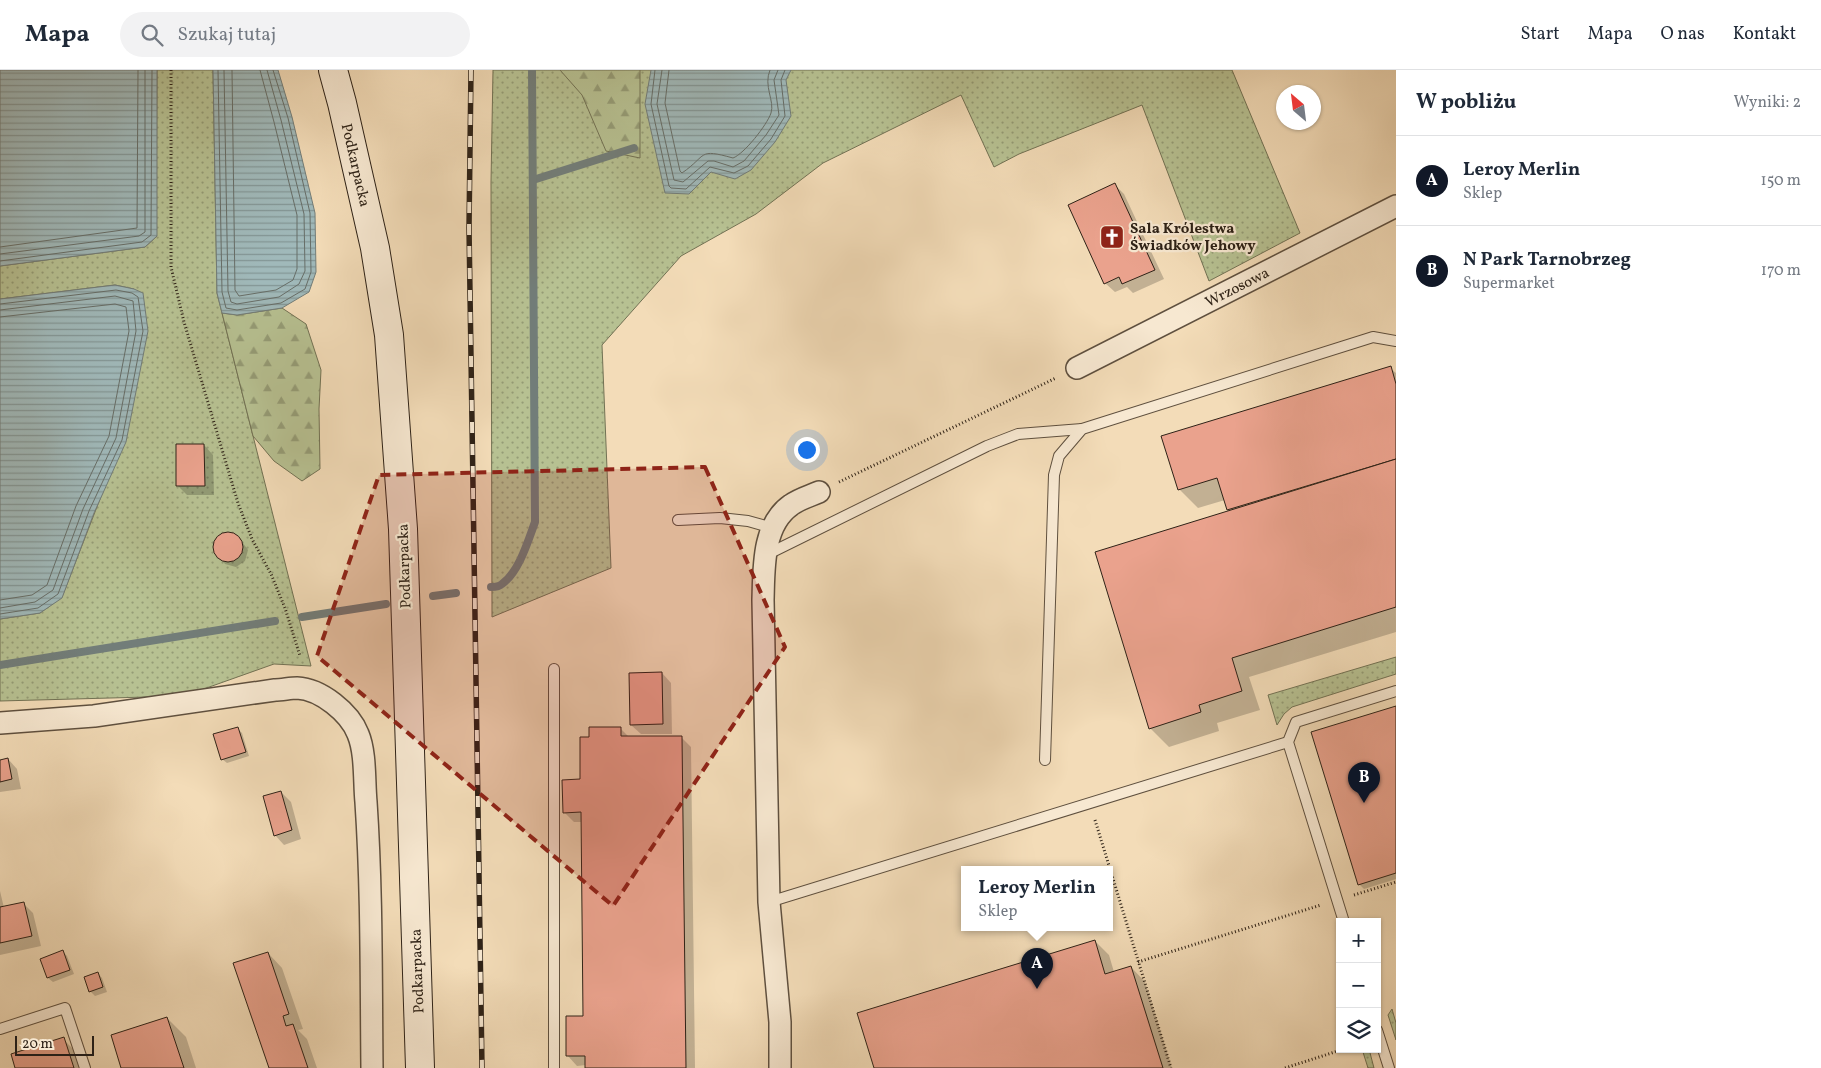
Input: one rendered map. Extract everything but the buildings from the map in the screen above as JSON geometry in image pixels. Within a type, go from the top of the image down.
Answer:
[{"type":"main road","name":"Podkarpacka","points":[[333,70],[375,248],[389,335],[402,529],[420,1068]]},
{"type":"street","name":"Wrzosowa","points":[[1077,368],[1396,206]]},
{"type":"street","points":[[780,1068],[780,1022],[769,902],[763,600],[765,556],[768,540],[780,514],[791,504],[819,492]]},
{"type":"street","points":[[0,723],[94,716],[298,688],[317,693],[335,706],[349,719],[359,735],[362,753],[369,851],[372,1068]]},
{"type":"lane","points":[[765,556],[987,446],[1018,434],[1082,429],[1373,336],[1396,341]]},
{"type":"lane","points":[[1045,760],[1054,475],[1059,456],[1082,429]]},
{"type":"lane","points":[[678,520],[720,518],[748,520],[773,528]]},
{"type":"lane","points":[[554,668],[554,1068]]},
{"type":"lane","points":[[1343,918],[1288,742],[1296,722],[1396,690]]},
{"type":"lane","points":[[769,902],[1288,742]]},
{"type":"lane","points":[[0,1029],[65,1008],[85,1068]]},
{"type":"lane","points":[[1381,1043],[1389,1068]]},
{"type":"path","points":[[171,70],[171,267],[184,322],[238,503],[252,539],[286,608],[300,656]]},
{"type":"path","points":[[819,492],[1077,368]]},
{"type":"path","points":[[1090,803],[1109,866]]},
{"type":"path","points":[[1113,879],[1171,1068]]},
{"type":"path","points":[[1138,962],[1396,882]]},
{"type":"path","points":[[1285,1068],[1336,1052]]},
{"type":"highlighted area","points":[[705,467],[785,647],[613,906],[317,656],[379,475]]},
{"type":"green space","points":[[157,70],[213,70],[217,293],[311,666],[274,664],[184,696],[0,701],[0,619],[40,613],[62,597],[107,481],[134,289],[115,285],[0,299],[0,266],[145,247],[156,237]]},
{"type":"green space","points":[[493,70],[1232,70],[1300,233],[1209,281],[1142,105],[1019,154],[994,167],[961,95],[823,163],[756,214],[681,256],[602,345],[611,568],[492,617],[491,182]]},
{"type":"green space","points":[[560,70],[640,70],[640,158],[606,151],[582,95]]},
{"type":"green space","points":[[282,308],[306,324],[321,370],[319,409],[320,469],[302,481],[274,461],[253,436],[222,313],[237,315]]},
{"type":"green space","points":[[1396,657],[1396,674],[1292,707],[1284,714],[1277,725],[1268,695]]},
{"type":"green space","points":[[1392,1009],[1396,1023],[1396,1040],[1388,1015]]},
{"type":"green space","points":[[1363,1053],[1370,1053],[1374,1068],[1368,1068]]},
{"type":"water","points":[[0,70],[157,70],[157,236],[145,247],[0,266]]},
{"type":"water","points":[[213,70],[278,70],[292,117],[315,213],[316,272],[309,292],[282,308],[237,315],[222,313],[217,293]]},
{"type":"water","points":[[651,70],[791,70],[786,80],[791,116],[775,142],[751,170],[735,179],[711,172],[689,194],[665,193],[645,104]]},
{"type":"water","points":[[115,285],[143,293],[148,331],[126,442],[94,513],[62,598],[40,613],[0,619],[0,299]]},
{"type":"waterway","points":[[491,587],[501,585],[513,572],[522,556],[535,522],[532,70]]},
{"type":"waterway","points":[[533,180],[634,148]]},
{"type":"waterway","points":[[433,596],[456,593]]},
{"type":"waterway","points":[[302,617],[386,604]]},
{"type":"waterway","points":[[0,665],[275,621]]},
{"type":"railway","points":[[471,70],[469,228],[482,1068]]},
{"type":"place","name":"Sala Królestwa Świadków Jehowy","points":[[1112,237]]},
{"type":"place","name":"N Park Tarnobrzeg","points":[[1364,803]]},
{"type":"place","name":"Leroy Merlin","points":[[1037,989]]}]
